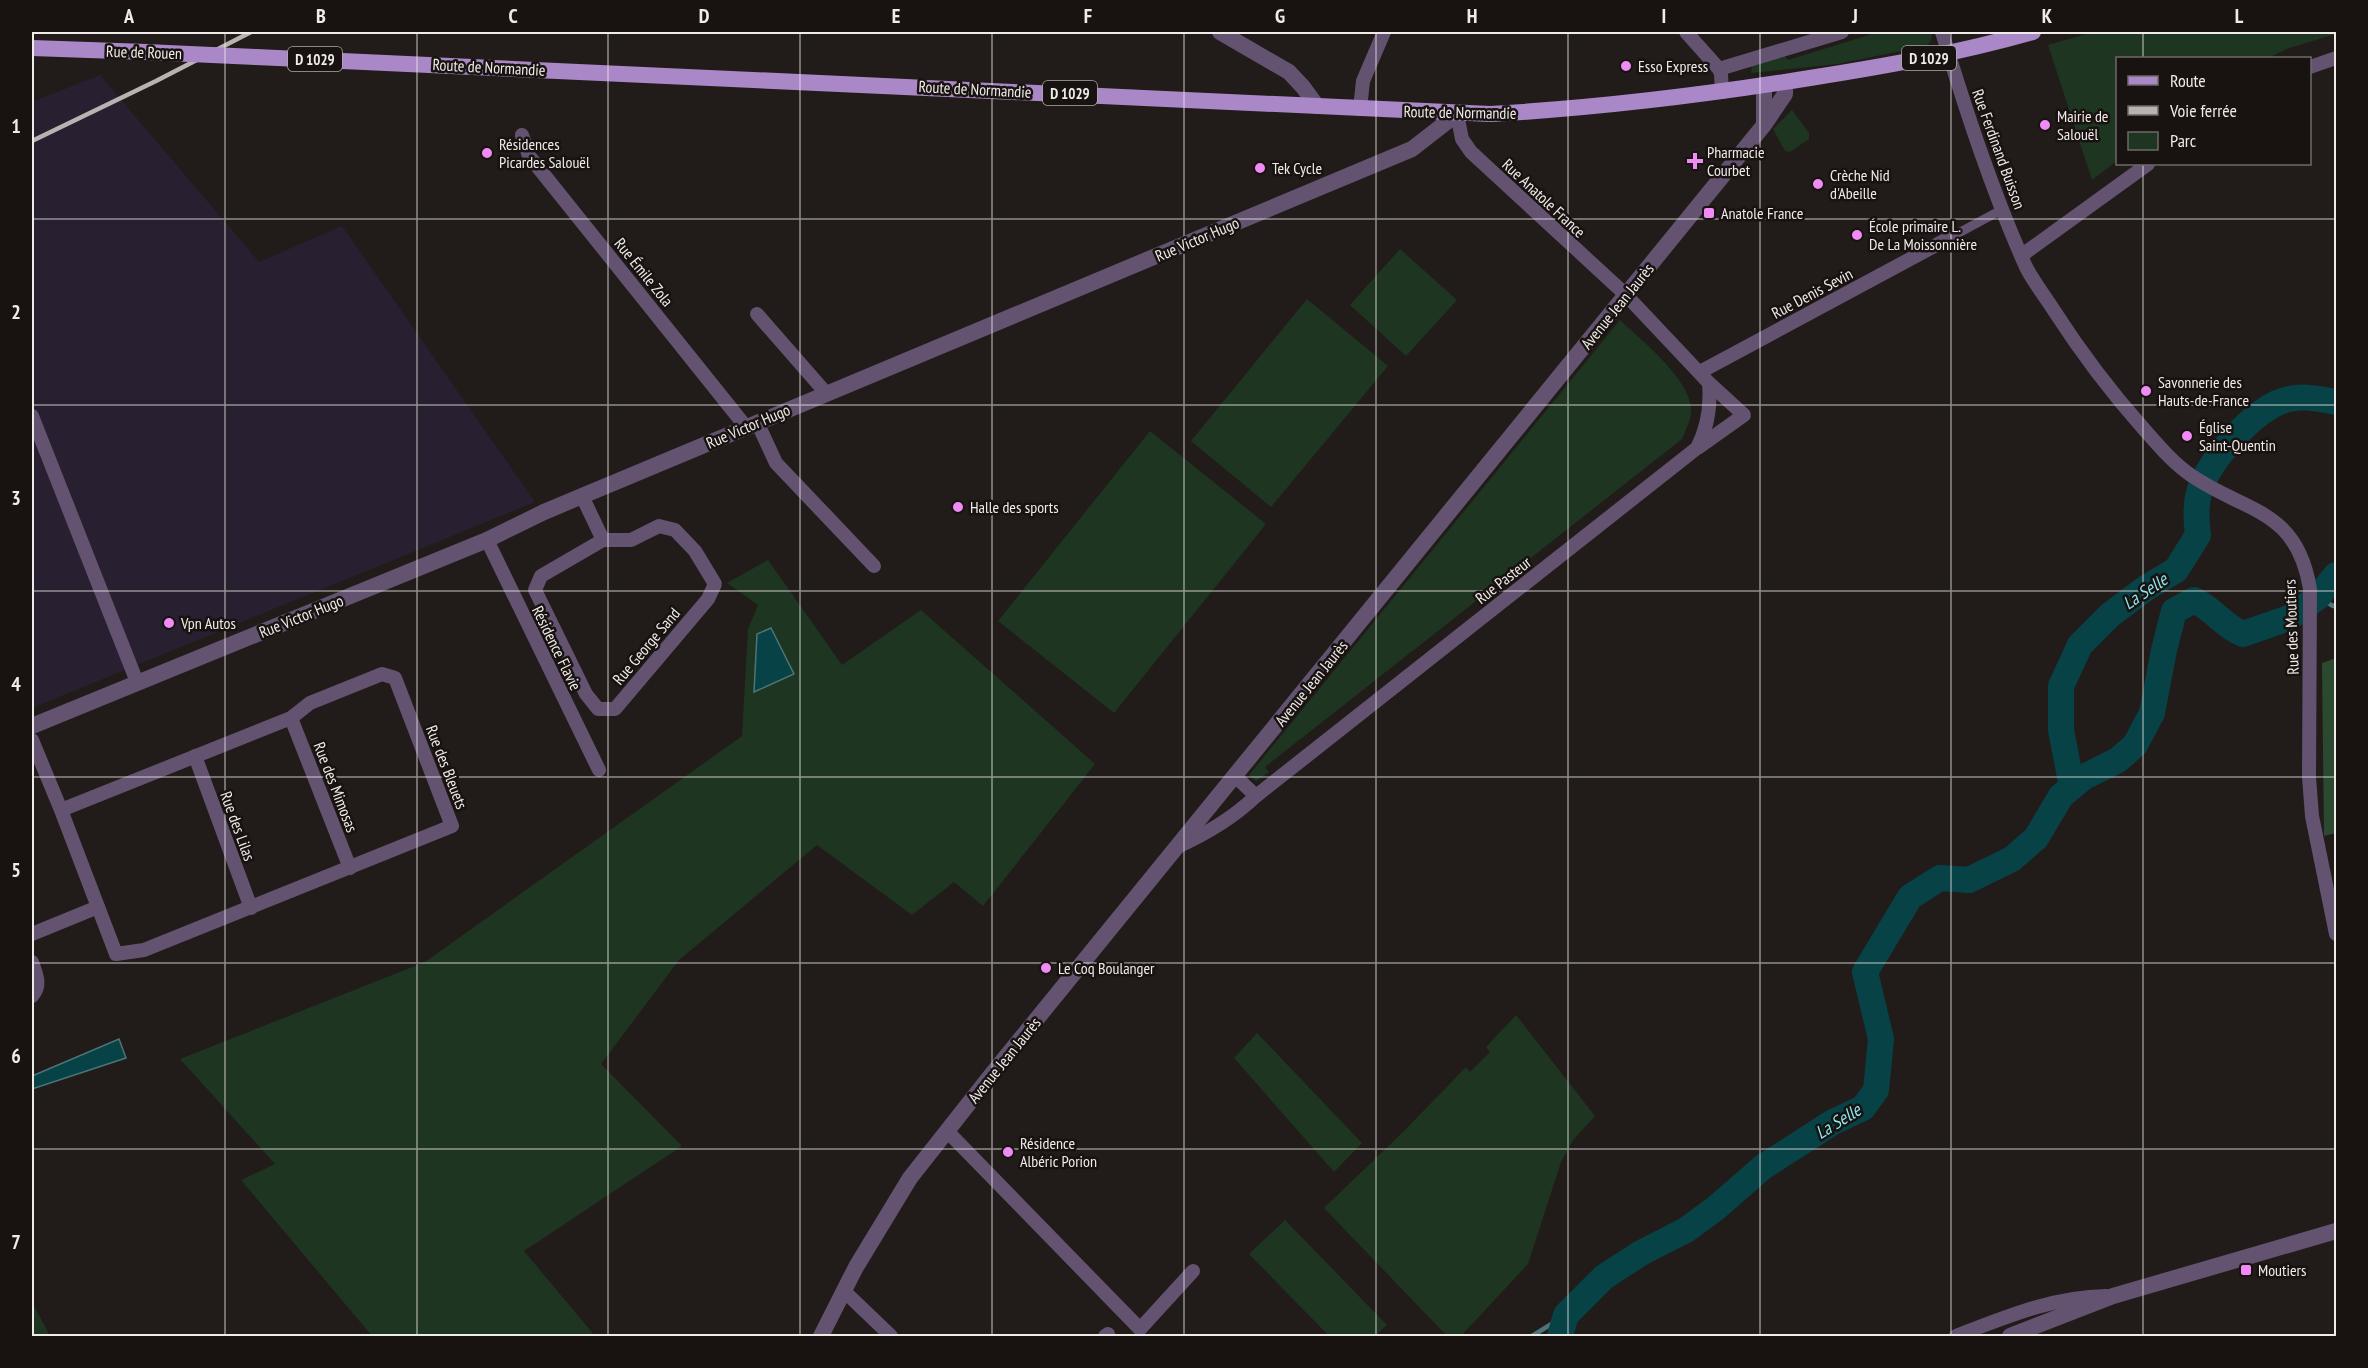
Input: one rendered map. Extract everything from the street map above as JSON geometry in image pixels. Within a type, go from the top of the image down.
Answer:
[{"type":"main road","name":"D 1029","points":[[1764,85],[1948,54],[2033,32]]},
{"type":"main road","name":"Rue de Rouen","points":[[32,48],[256,57]]},
{"type":"main road","name":"Route de Normandie","points":[[256,57],[1457,114],[1545,111],[1722,92],[1764,85]]},
{"type":"street","points":[[1220,32],[1289,72],[1317,106]]},
{"type":"street","points":[[1360,109],[1363,81],[1384,32]]},
{"type":"street","points":[[1686,32],[1719,69],[1722,74],[1722,92]]},
{"type":"street","points":[[1719,69],[1842,32]]},
{"type":"street","name":"Rue Ferdinand Buisson","points":[[1942,32],[1958,84],[2022,255]]},
{"type":"street","points":[[2311,68],[2337,58]]},
{"type":"street","name":"Avenue Jean Jaurès","points":[[821,1336],[880,1225],[910,1178],[1764,126],[1785,94],[1785,82]]},
{"type":"street","points":[[1764,85],[1764,126]]},
{"type":"street","name":"Rue Anatole France","points":[[1457,114],[1462,139],[1471,152],[1626,295]]},
{"type":"street","name":"Rue Victor Hugo","points":[[32,726],[487,540],[582,495],[1412,149],[1457,114]]},
{"type":"street","name":"Rue Émile Zola","points":[[522,135],[529,156],[752,425],[776,463],[874,566]]},
{"type":"street","points":[[2022,255],[2147,165]]},
{"type":"street","name":"Rue Denis Sevin","points":[[1704,377],[2003,209]]},
{"type":"street","name":"Rue des Moutiers","points":[[2022,255],[2027,267],[2077,347],[2121,404],[2153,439],[2178,466],[2193,477],[2279,524],[2292,539],[2301,558],[2307,572],[2310,589],[2309,777],[2312,816],[2330,877],[2337,934]]},
{"type":"street","points":[[1626,295],[1704,377],[1710,401],[1708,419],[1697,448]]},
{"type":"street","points":[[756,314],[826,393]]},
{"type":"street","name":"Rue Pasteur","points":[[1177,847],[1196,839],[1239,813],[1256,796],[1697,448],[1744,415],[1704,377]]},
{"type":"street","points":[[32,416],[137,682]]},
{"type":"street","points":[[582,495],[603,540]]},
{"type":"street","name":"Rue George Sand","points":[[659,526],[675,530],[695,551],[715,584],[708,599],[615,709],[598,709],[586,694],[535,590],[541,576],[603,540],[631,540],[659,526]]},
{"type":"street","name":"Résidence Flavie","points":[[487,540],[599,770]]},
{"type":"street","name":"Rue des Bleuets","points":[[32,740],[62,810],[116,954],[144,950],[452,826],[399,688],[394,678],[382,674],[310,703],[291,718],[62,810]]},
{"type":"street","name":"Rue des Mimosas","points":[[291,718],[350,867]]},
{"type":"street","name":"Rue des Lilas","points":[[195,756],[251,908]]},
{"type":"street","points":[[1235,776],[1256,796]]},
{"type":"street","points":[[32,934],[98,907]]},
{"type":"street","points":[[32,962],[39,982],[32,996]]},
{"type":"street","points":[[947,1131],[1140,1329],[1193,1271]]},
{"type":"street","points":[[1956,1336],[2027,1309],[2113,1296],[2337,1232]]},
{"type":"street","points":[[844,1291],[891,1336]]},
{"type":"street","points":[[2010,1336],[2076,1303]]},
{"type":"shaded area","points":[[100,75],[259,262],[342,226],[535,502],[32,708],[32,102]]},
{"type":"green space","points":[[1873,32],[1931,32],[1932,38],[1926,46],[1837,64],[1751,73],[1752,65],[1785,56],[1788,60]]},
{"type":"green space","points":[[2093,32],[2336,32],[2336,34],[2289,48],[2270,57],[2116,57],[2116,162],[2092,180],[2048,45]]},
{"type":"green space","points":[[1792,110],[1809,133],[1809,139],[1790,152],[1785,151],[1773,129]]},
{"type":"green space","points":[[1400,249],[1457,300],[1406,356],[1350,305]]},
{"type":"green space","points":[[1307,299],[1388,366],[1271,507],[1191,441]]},
{"type":"green space","points":[[1620,320],[1663,360],[1682,384],[1688,396],[1691,412],[1682,439],[1265,767],[1269,772],[1256,781],[1249,775]]},
{"type":"green space","points":[[1150,431],[1266,524],[1114,713],[998,621]]},
{"type":"green space","points":[[768,560],[842,665],[921,610],[1095,764],[983,906],[954,882],[912,915],[817,845],[679,960],[601,1064],[682,1146],[524,1251],[595,1336],[372,1336],[241,1180],[275,1164],[180,1059],[425,962],[742,736],[748,629],[758,605],[727,583]]},
{"type":"green space","points":[[2336,658],[2336,833],[2324,836],[2322,663]]},
{"type":"green space","points":[[1516,1015],[1595,1116],[1574,1139],[1561,1162],[1528,1264],[1461,1336],[1447,1336],[1324,1208],[1466,1067],[1470,1072],[1490,1052],[1486,1047]]},
{"type":"green space","points":[[1257,1033],[1362,1143],[1334,1172],[1234,1058]]},
{"type":"green space","points":[[1285,1220],[1387,1325],[1375,1336],[1329,1336],[1249,1254]]},
{"type":"green space","points":[[32,1302],[50,1336],[32,1336]]},
{"type":"water","points":[[771,628],[794,674],[754,692],[757,634]]},
{"type":"water","points":[[119,1039],[126,1058],[32,1089],[32,1076]]},
{"type":"waterway","name":"La Selle","points":[[2072,787],[2061,730],[2061,686],[2080,645],[2110,615],[2146,588],[2176,570],[2198,535],[2197,500],[2205,477],[2222,452],[2243,428],[2266,409],[2284,400],[2306,398],[2336,402]]},
{"type":"waterway","name":"La Selle","points":[[1560,1336],[1566,1315],[1604,1277],[1641,1253],[1686,1230],[1716,1208],[1763,1167],[1833,1122],[1863,1108],[1876,1090],[1881,1039],[1865,972],[1910,897],[1940,878],[1969,880],[2012,859],[2036,838],[2061,796],[2084,777],[2118,760],[2135,745],[2152,713],[2174,611],[2194,600],[2243,634],[2289,618],[2318,597],[2336,575]]},
{"type":"waterway","points":[[2318,597],[2333,606],[2336,605]]},
{"type":"waterway","points":[[1532,1336],[1566,1315]]},
{"type":"railway","points":[[32,141],[251,32]]},
{"type":"place","name":"Esso Express","points":[[1626,66]]},
{"type":"place","name":"Mairie de Salouël","points":[[2045,125]]},
{"type":"place","name":"Résidences Picardes Salouël","points":[[487,153]]},
{"type":"place","name":"Pharmacie Courbet","points":[[1695,161]]},
{"type":"place","name":"Tek Cycle","points":[[1260,168]]},
{"type":"place","name":"Crèche Nid d'Abeille","points":[[1818,184]]},
{"type":"place","name":"Anatole France","points":[[1709,213]]},
{"type":"place","name":"École primaire L. De La Moissonnière","points":[[1857,235]]},
{"type":"place","name":"Savonnerie des Hauts-de-France","points":[[2146,391]]},
{"type":"place","name":"Église Saint-Quentin","points":[[2187,436]]},
{"type":"place","name":"Halle des sports","points":[[958,507]]},
{"type":"place","name":"Vpn Autos","points":[[169,623]]},
{"type":"place","name":"Le Coq Boulanger","points":[[1046,968]]},
{"type":"place","name":"Résidence Albéric Porion","points":[[1008,1152]]},
{"type":"place","name":"Moutiers","points":[[2246,1270]]}]
